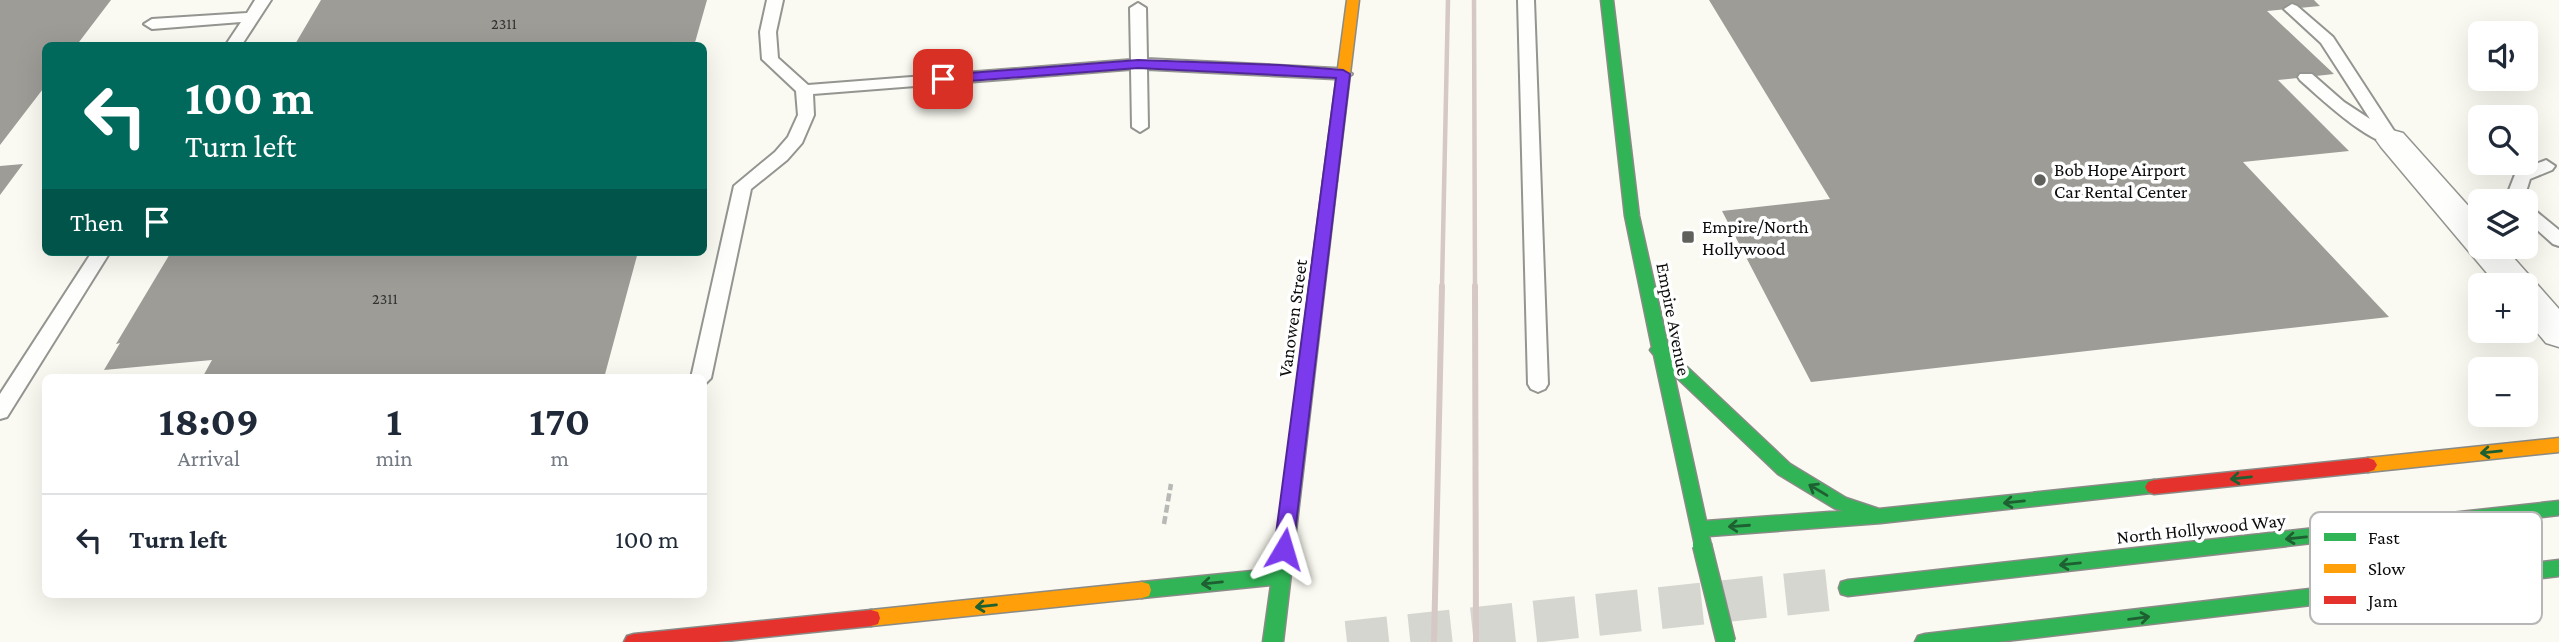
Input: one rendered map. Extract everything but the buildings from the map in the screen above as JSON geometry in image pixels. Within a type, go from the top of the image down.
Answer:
[{"type":"main road","name":"Vanowen Street","points":[[1273,642],[1353,0]]},
{"type":"main road","name":"Empire Avenue","points":[[1607,0],[1632,216],[1658,350],[1726,642]]},
{"type":"main road","points":[[1658,350],[1784,469],[1840,503],[1881,516]]},
{"type":"main road","points":[[1701,537],[2559,444]]},
{"type":"main road","name":"North Hollywood Way","points":[[2523,512],[2559,508]]},
{"type":"main road","name":"North Hollywood Way","points":[[1848,588],[2310,536]]},
{"type":"main road","points":[[634,642],[1280,583]]},
{"type":"main road","points":[[1925,642],[2310,597]]},
{"type":"street","points":[[2392,140],[2468,228]]},
{"type":"street","points":[[2495,259],[2507,273]]},
{"type":"street","points":[[2538,309],[2559,333]]},
{"type":"lane","points":[[236,42],[263,0]]},
{"type":"lane","points":[[702,374],[743,186],[781,156],[796,139],[806,115],[804,90],[770,59],[768,32],[775,0]]},
{"type":"lane","points":[[1526,0],[1538,384]]},
{"type":"lane","points":[[1138,8],[1140,127]]},
{"type":"lane","points":[[2287,9],[2327,40],[2392,140]]},
{"type":"lane","points":[[152,24],[252,17]]},
{"type":"lane","points":[[804,90],[1138,64],[1343,74]]},
{"type":"lane","points":[[2306,77],[2338,106],[2392,140]]},
{"type":"lane","points":[[2518,189],[2522,176],[2546,166]]},
{"type":"lane","points":[[2538,221],[2559,240]]},
{"type":"lane","points":[[0,411],[98,256]]},
{"type":"path","points":[[1164,523],[1171,484]]},
{"type":"tunnel","points":[[1347,642],[1848,588]]},
{"type":"railway","points":[[1442,287],[1448,0]]},
{"type":"railway","points":[[1474,0],[1475,287]]},
{"type":"railway","points":[[1434,642],[1442,286]]},
{"type":"railway","points":[[1475,286],[1476,642]]},
{"type":"traffic: fast","points":[[1607,0],[1632,216],[1702,545]]},
{"type":"traffic: fast","points":[[1273,642],[1330,181]]},
{"type":"traffic: fast","points":[[1658,350],[1784,469],[1840,503],[1872,513]]},
{"type":"traffic: fast","points":[[1699,529],[1881,516],[2154,487]]},
{"type":"traffic: fast","points":[[2523,512],[2559,508]]},
{"type":"traffic: fast","points":[[1848,588],[2310,536]]},
{"type":"traffic: fast","points":[[1702,545],[1726,642]]},
{"type":"traffic: fast","points":[[2542,570],[2559,568]]},
{"type":"traffic: fast","points":[[1142,590],[1280,576]]},
{"type":"traffic: fast","points":[[1925,642],[2310,597]]},
{"type":"traffic: slow","points":[[1330,181],[1353,0]]},
{"type":"traffic: slow","points":[[2368,465],[2559,445]]},
{"type":"traffic: slow","points":[[871,618],[1142,590]]},
{"type":"traffic: jam","points":[[2154,487],[2368,465]]},
{"type":"traffic: jam","points":[[634,642],[871,618]]},
{"type":"place","name":"Bob Hope Airport Car Rental Center","points":[[2040,180]]},
{"type":"place","name":"Empire/North Hollywood","points":[[1688,237]]},
{"type":"route","points":[[943,79],[1138,64],[1343,74],[1284,549]]}]
